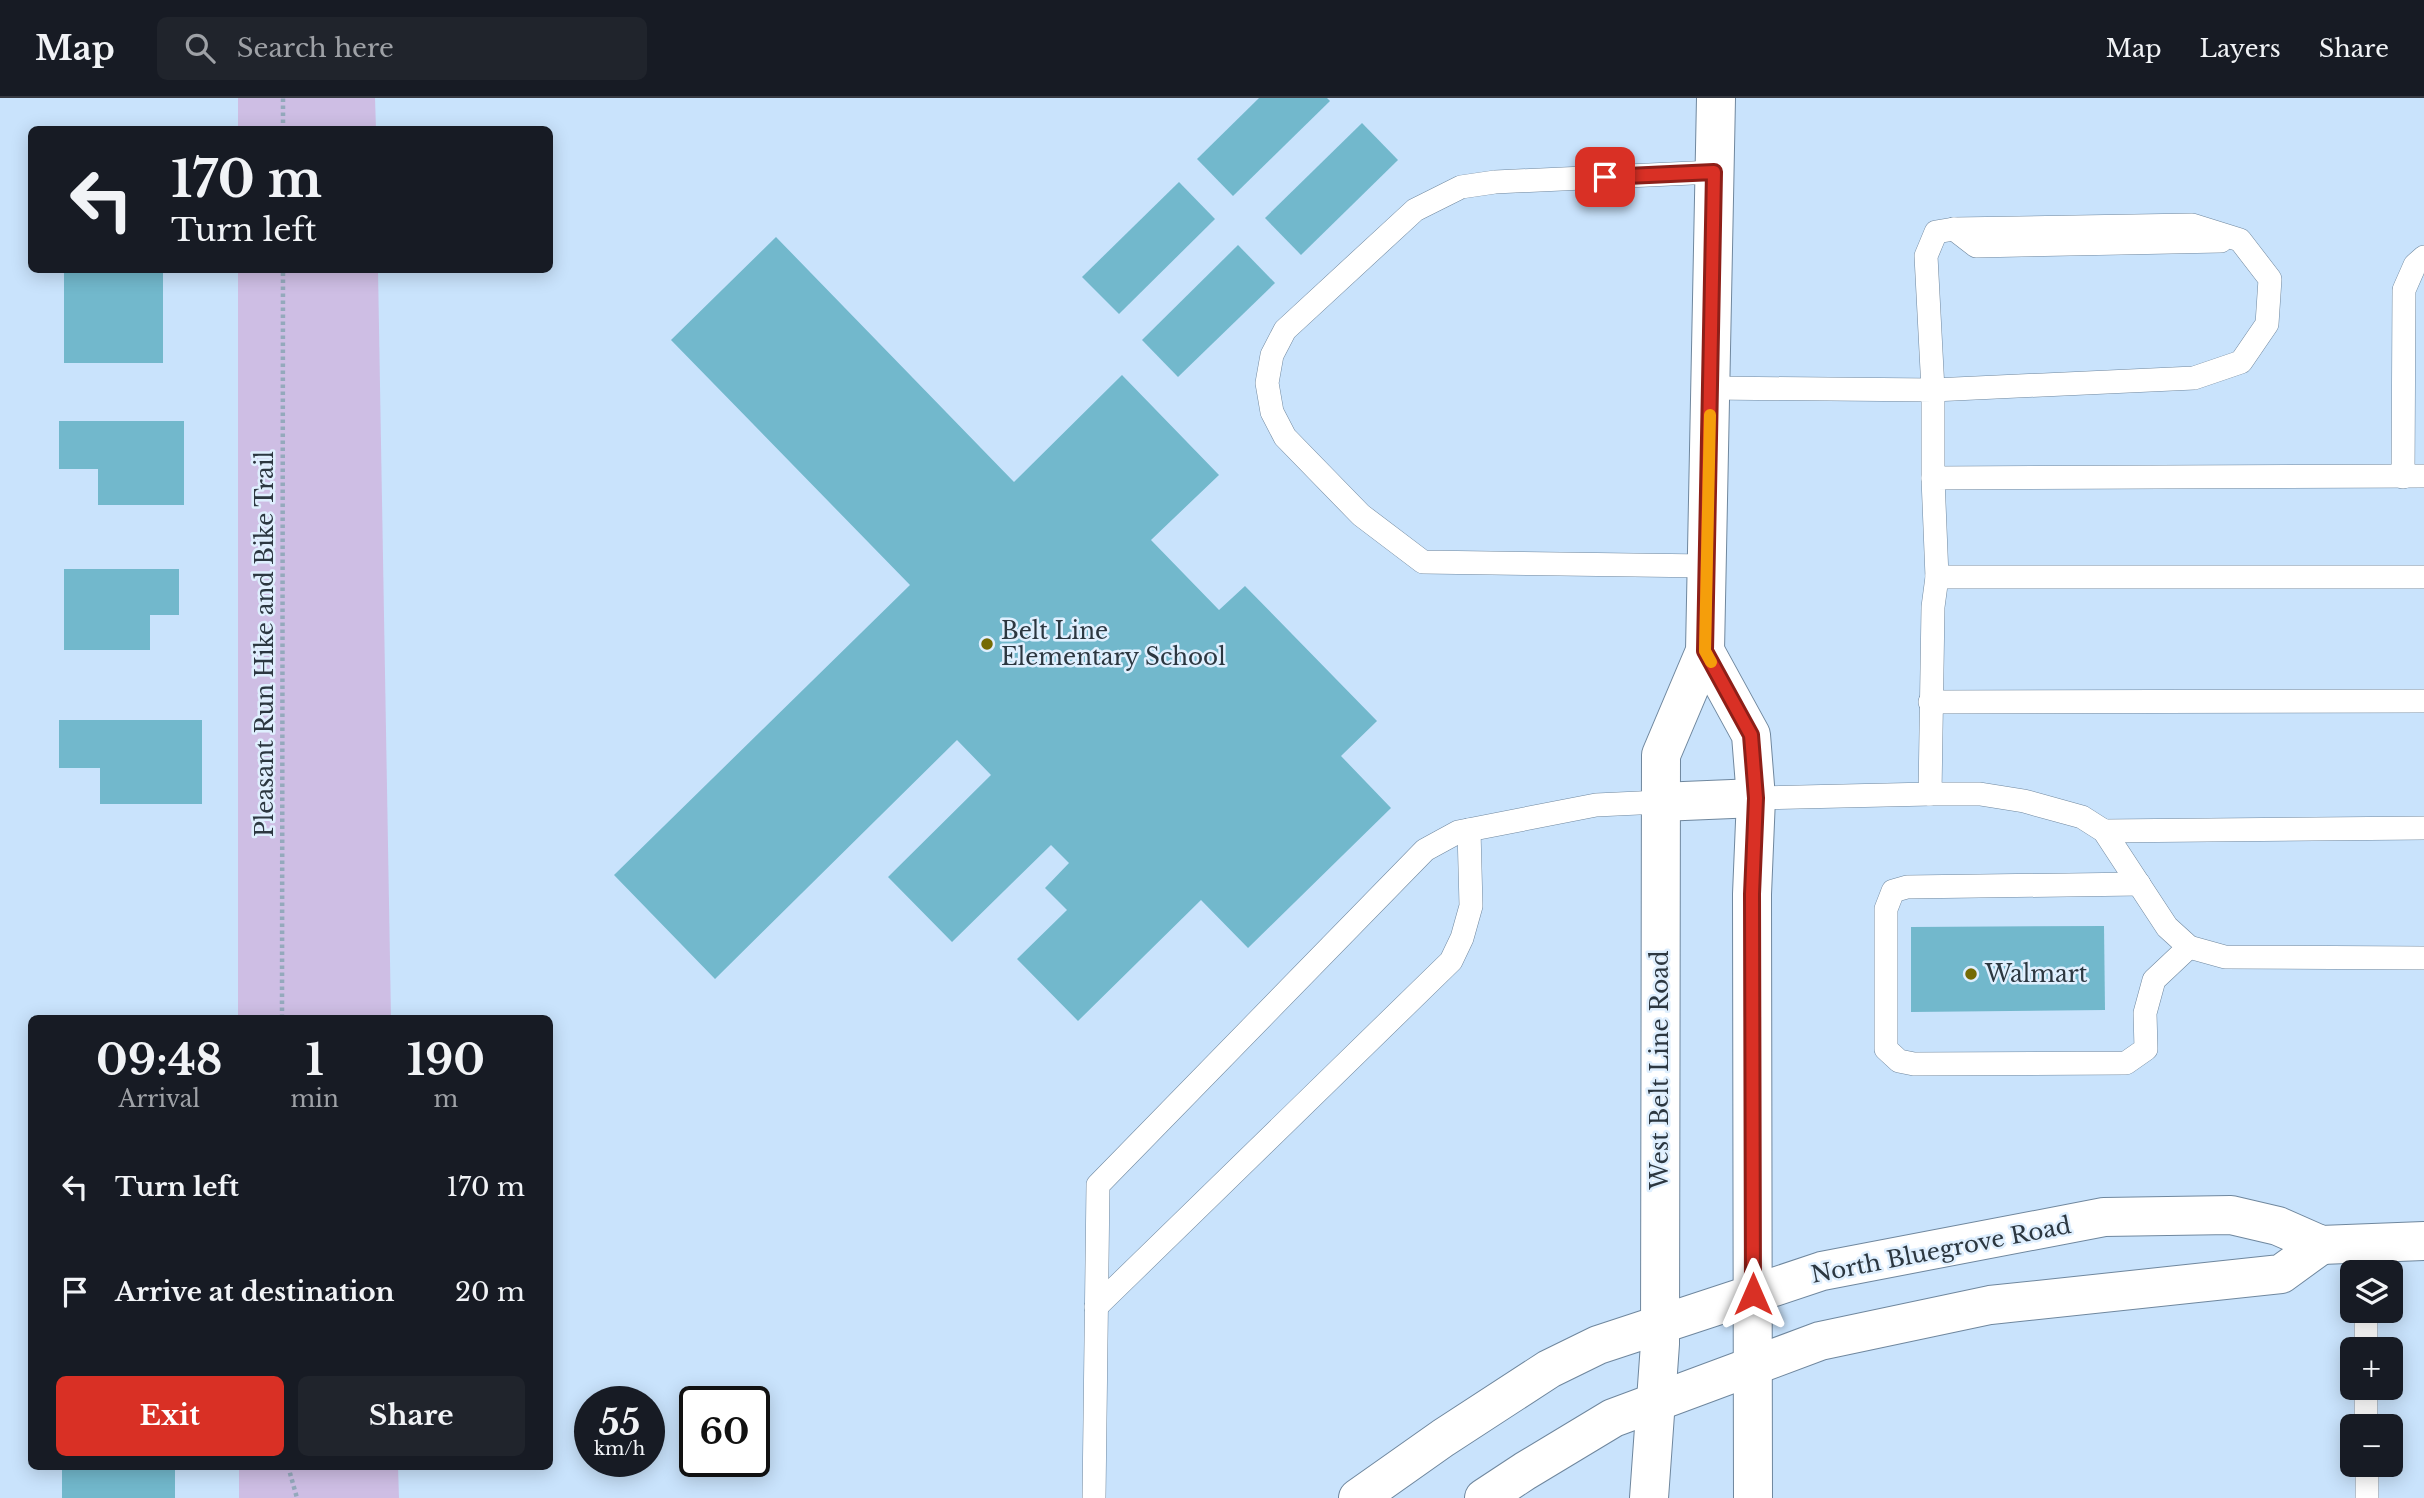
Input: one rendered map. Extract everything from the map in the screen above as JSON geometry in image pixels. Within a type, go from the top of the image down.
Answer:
[{"type":"main road","name":"West Belt Line Road","points":[[1649,1498],[1660,1325],[1661,755],[1705,651],[1716,98]]},
{"type":"main road","points":[[1705,651],[1751,735],[1756,798],[1752,894],[1753,1498]]},
{"type":"main road","points":[[1660,802],[1756,798]]},
{"type":"main road","name":"North Bluegrove Road","points":[[1358,1498],[1443,1437],[1549,1369],[1598,1345],[1822,1271],[2104,1217],[2231,1215],[2278,1226],[2321,1245],[2366,1258],[2424,1241]]},
{"type":"main road","points":[[1484,1498],[1613,1418],[1820,1340],[1990,1305],[2281,1274],[2321,1245]]},
{"type":"lane","points":[[1707,566],[1423,562],[1361,515],[1285,437],[1272,412],[1266,383],[1272,355],[1285,330],[1415,210],[1461,187],[1495,182],[1714,172]]},
{"type":"lane","points":[[1710,388],[1933,390],[2194,378],[2241,362],[2267,324],[2270,279],[2240,240],[1976,246],[1954,229],[1936,232],[1926,256],[1933,390],[1937,577],[1933,607],[1930,794]]},
{"type":"lane","points":[[1933,478],[2414,477],[2404,289],[2415,265],[2424,257]]},
{"type":"lane","points":[[1937,577],[2424,577]]},
{"type":"lane","points":[[1930,702],[2424,701]]},
{"type":"lane","points":[[1756,798],[1980,794],[2024,801],[2082,817],[2104,831],[2167,927],[2189,947],[2225,957],[2424,958]]},
{"type":"lane","points":[[1094,1498],[1098,1185],[1425,850],[1458,832],[1596,805],[1660,802]]},
{"type":"lane","points":[[2104,831],[2424,828]]},
{"type":"lane","points":[[1096,1307],[1451,961],[1462,938],[1471,906],[1469,830]]},
{"type":"lane","points":[[2139,884],[1907,887],[1894,891],[1885,909],[1886,1049],[1899,1061],[1914,1064],[2126,1063],[2146,1049],[2145,1013],[2154,980],[2189,947]]},
{"type":"lane","points":[[2367,1477],[2367,1498]]},
{"type":"path","points":[[283,98],[283,126]]},
{"type":"path","name":"Pleasant Run Hike and Bike Trail","points":[[282,1015],[283,273]]},
{"type":"path","points":[[289,1470],[297,1498]]},
{"type":"shaded area","points":[[238,98],[375,98],[376,126],[238,126]]},
{"type":"shaded area","points":[[238,273],[378,273],[391,1015],[238,1015]]},
{"type":"shaded area","points":[[239,1470],[398,1470],[399,1498],[239,1498]]},
{"type":"building","points":[[1259,98],[1327,98],[1330,101],[1233,196],[1197,159]]},
{"type":"building","points":[[1362,123],[1398,160],[1301,255],[1265,218]]},
{"type":"building","points":[[1179,182],[1215,219],[1119,314],[1082,277]]},
{"type":"building","points":[[776,237],[1014,482],[1122,375],[1219,475],[1151,540],[1219,610],[1245,586],[1377,721],[1341,756],[1391,808],[1248,948],[1201,900],[1078,1021],[1017,959],[1067,910],[1045,888],[1069,863],[1051,845],[952,942],[888,877],[991,775],[957,740],[715,979],[614,875],[910,585],[671,340]]},
{"type":"building","points":[[1238,245],[1275,283],[1178,377],[1142,340]]},
{"type":"building","points":[[64,273],[163,273],[163,363],[64,363]]},
{"type":"building","points":[[59,421],[184,421],[184,505],[98,505],[98,469],[59,469]]},
{"type":"building","points":[[64,569],[179,569],[179,615],[150,615],[150,650],[64,650]]},
{"type":"building","points":[[59,720],[202,720],[202,804],[100,804],[100,768],[59,768]]},
{"type":"building","points":[[2104,926],[2105,1010],[1911,1012],[1911,927]]},
{"type":"building","points":[[62,1470],[175,1470],[175,1498],[62,1498]]},
{"type":"slow traffic","points":[[1710,415],[1705,651],[1711,662]]},
{"type":"place","name":"Belt Line Elementary School","points":[[987,644]]},
{"type":"place","name":"Walmart","points":[[1971,974]]},
{"type":"route","points":[[1605,177],[1714,172],[1705,651],[1751,735],[1756,798],[1752,894],[1753,1294]]}]
